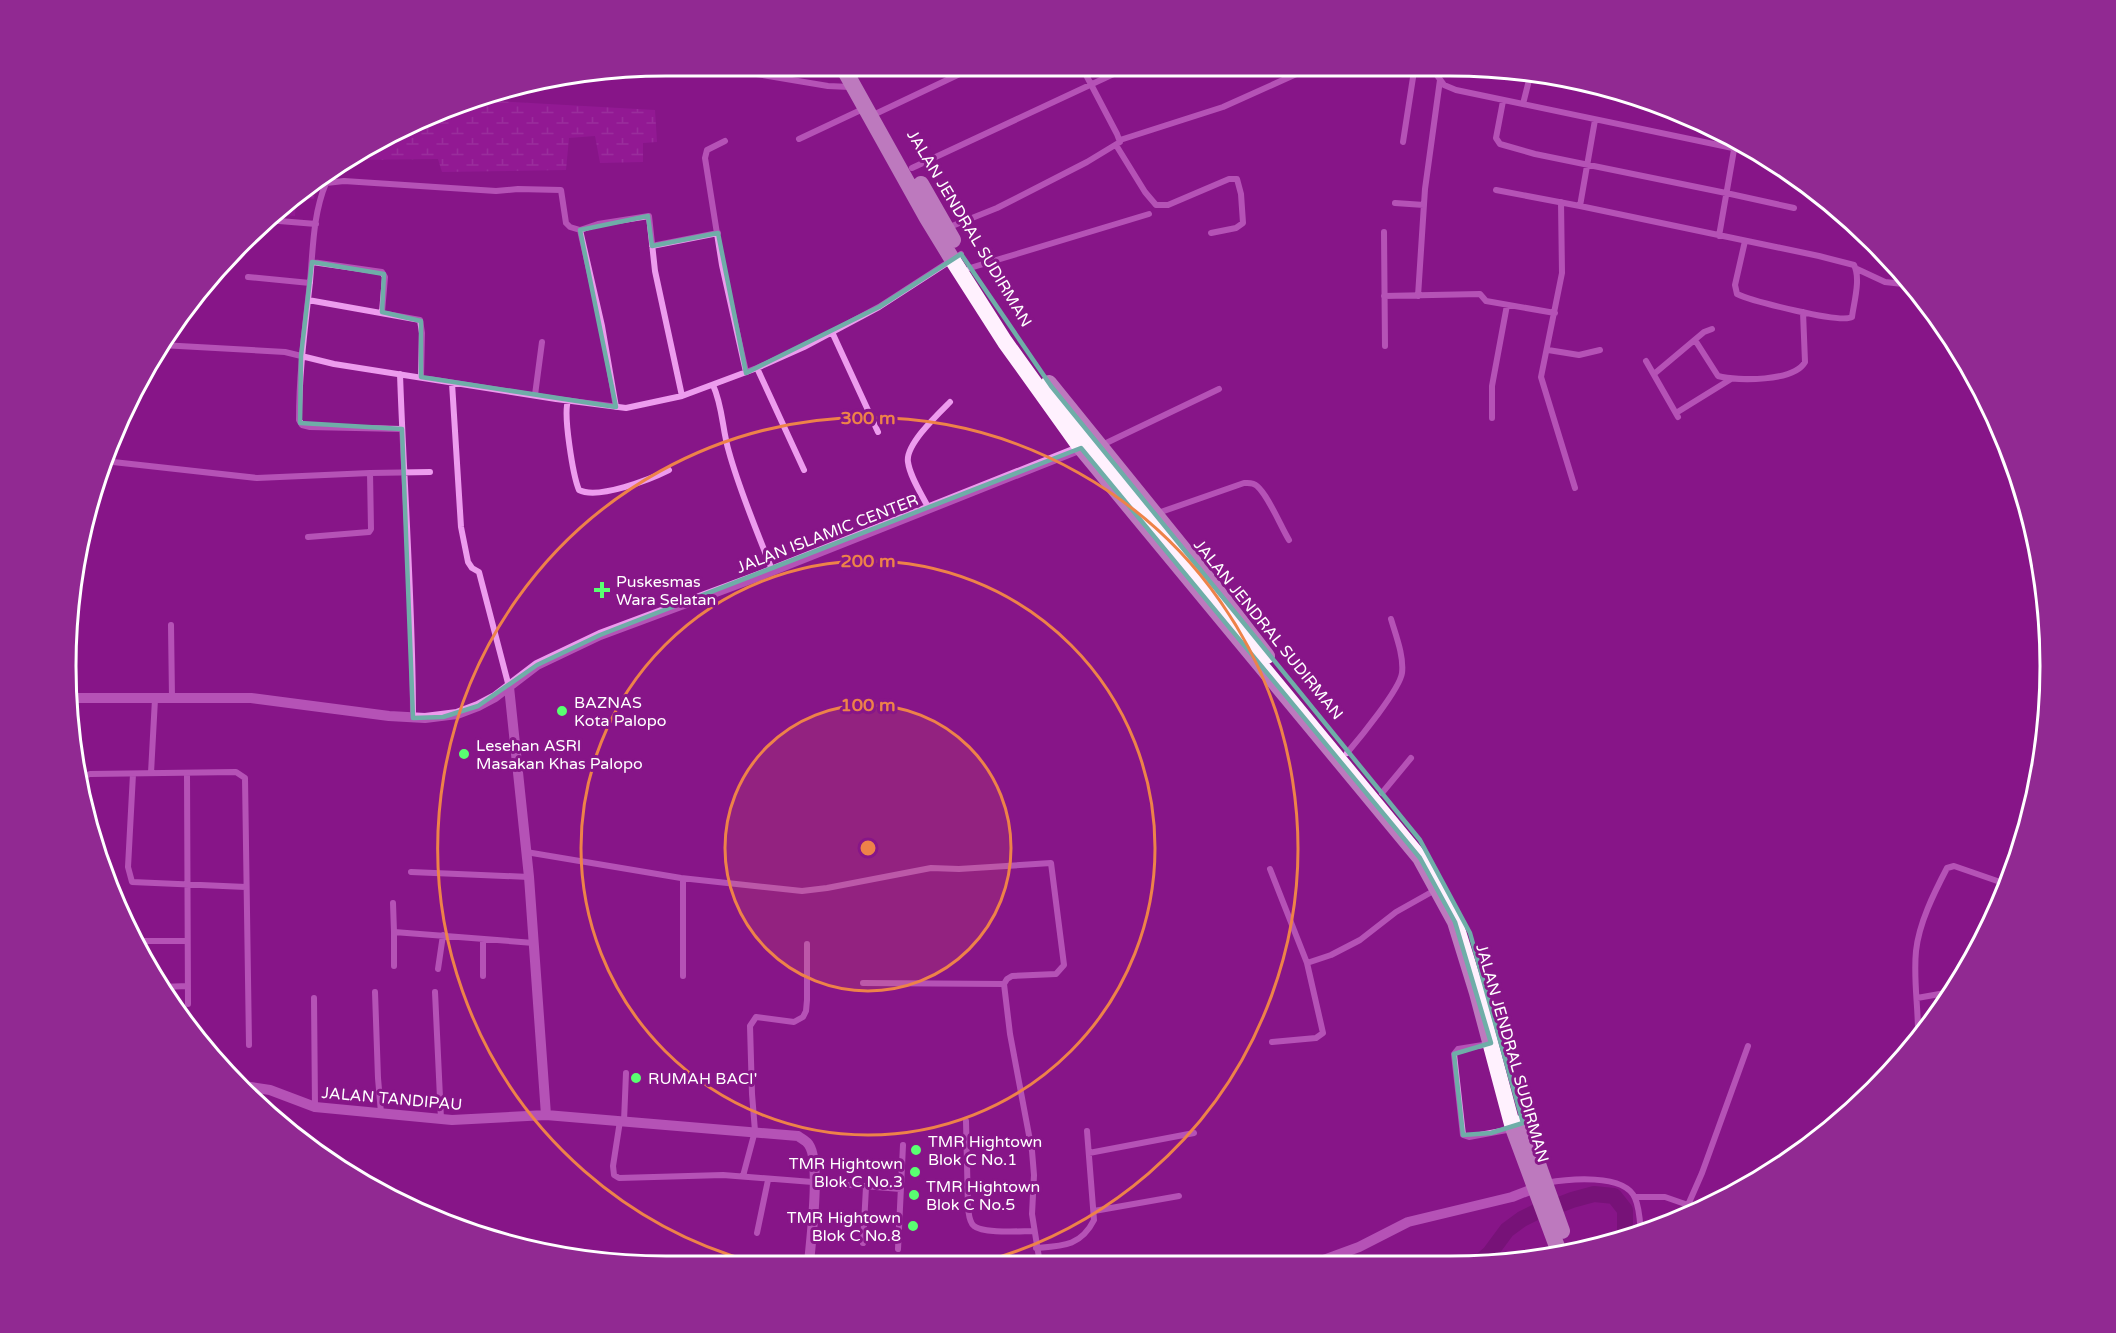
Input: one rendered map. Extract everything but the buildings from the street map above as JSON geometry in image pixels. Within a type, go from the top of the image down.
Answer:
[{"type":"highway","name":"JALAN JENDRAL SUDIRMAN","points":[[855,79],[927,218],[961,260],[1091,445],[1420,858],[1455,922],[1466,953],[1491,1043],[1551,1218],[1558,1246]]},
{"type":"highway","name":"JALAN JENDRAL SUDIRMAN","points":[[872,112],[912,168],[961,260]]},
{"type":"highway","name":"JALAN JENDRAL SUDIRMAN","points":[[1091,445],[1154,514],[1283,676],[1420,840],[1435,864],[1470,933],[1518,1126]]},
{"type":"highway","name":"JALAN JENDRAL SUDIRMAN","points":[[1551,1218],[1566,1245]]},
{"type":"street","points":[[768,76],[828,86],[855,79]]},
{"type":"street","points":[[799,139],[872,112],[955,76]]},
{"type":"street","points":[[1086,76],[1118,143],[1145,192],[1156,205],[1168,205],[1229,179],[1237,179],[1241,194],[1243,223],[1236,228],[1211,233]]},
{"type":"street","points":[[912,168],[1110,76]]},
{"type":"street","points":[[946,229],[1087,162],[1118,143],[1223,107],[1292,76]]},
{"type":"street","points":[[1403,142],[1413,76]]},
{"type":"street","points":[[1437,76],[1444,85],[1456,90],[1594,120],[1723,144]]},
{"type":"street","points":[[1418,296],[1424,205],[1440,80]]},
{"type":"street","points":[[1523,104],[1528,82]]},
{"type":"street","points":[[1503,100],[1496,138],[1500,144],[1535,154],[1794,208]]},
{"type":"street","points":[[1580,206],[1594,120]]},
{"type":"street","points":[[725,141],[707,150],[705,154],[722,265],[746,372]]},
{"type":"street","points":[[1719,236],[1733,150]]},
{"type":"street","points":[[329,183],[344,181],[496,191],[558,189],[562,192],[566,224],[580,230],[607,222],[648,216],[658,288],[682,396]]},
{"type":"street","points":[[325,186],[319,199],[316,224],[301,356],[298,420],[302,425],[402,429]]},
{"type":"street","points":[[1496,190],[1846,262],[1885,282],[1898,283]]},
{"type":"street","points":[[1561,202],[1562,273],[1541,377],[1575,488]]},
{"type":"street","points":[[1395,203],[1424,205]]},
{"type":"street","points":[[172,346],[285,352],[334,364],[568,401],[616,407],[641,406],[682,396],[713,385],[804,347],[961,260],[1149,214]]},
{"type":"street","points":[[279,221],[316,224]]},
{"type":"street","points":[[580,230],[604,337],[616,407]]},
{"type":"street","points":[[1384,232],[1385,346]]},
{"type":"street","points":[[652,246],[718,233]]},
{"type":"street","points":[[1745,241],[1735,285],[1737,294],[1803,312],[1850,319],[1857,268]]},
{"type":"street","points":[[312,262],[384,274],[382,312]]},
{"type":"street","points":[[248,277],[310,283]]},
{"type":"street","points":[[1384,296],[1480,294],[1486,301],[1555,313]]},
{"type":"street","points":[[308,300],[416,318],[421,321],[421,377]]},
{"type":"street","points":[[1492,418],[1492,386],[1507,305]]},
{"type":"street","points":[[1695,340],[1718,375],[1731,379],[1748,380],[1796,372],[1802,367],[1805,357],[1803,312]]},
{"type":"street","points":[[1654,374],[1704,332],[1712,329]]},
{"type":"street","points":[[832,332],[878,432]]},
{"type":"street","points":[[535,395],[542,342]]},
{"type":"street","points":[[1548,350],[1579,355],[1600,350]]},
{"type":"street","points":[[1646,361],[1677,415],[1731,379]]},
{"type":"street","points":[[757,368],[804,470]]},
{"type":"street","points":[[400,374],[413,630],[413,718]]},
{"type":"street","points":[[452,383],[461,528],[468,562],[479,572],[509,687],[529,877],[546,1115]]},
{"type":"street","points":[[713,385],[723,412],[728,450],[772,570]]},
{"type":"street","points":[[1091,445],[1220,389]]},
{"type":"street","points":[[568,401],[570,447],[579,490],[591,492],[610,490],[641,482],[669,470]]},
{"type":"street","points":[[929,509],[909,467],[908,454],[914,443],[950,402]]},
{"type":"street","name":"JALAN ISLAMIC CENTER","points":[[78,698],[251,698],[413,718],[457,714],[478,706],[509,687],[537,665],[600,635],[1091,445]]},
{"type":"street","points":[[113,462],[256,478],[404,471],[430,472]]},
{"type":"street","points":[[308,537],[369,532],[371,529],[370,473]]},
{"type":"street","points":[[1154,514],[1244,483],[1251,483],[1257,486],[1268,502],[1288,540]]},
{"type":"street","points":[[1347,753],[1401,680],[1402,663],[1391,619]]},
{"type":"street","points":[[171,625],[172,699]]},
{"type":"street","points":[[151,773],[155,699]]},
{"type":"street","points":[[1382,793],[1411,758]]},
{"type":"street","points":[[87,775],[236,772],[245,777],[249,1045]]},
{"type":"street","points":[[133,774],[128,867],[130,880],[135,884],[246,886]]},
{"type":"street","points":[[187,774],[188,1004]]},
{"type":"street","points":[[526,852],[683,879],[809,891],[931,868],[959,869],[1052,863],[1064,965],[1056,974],[1012,976],[1004,984],[1010,1034],[1032,1151],[1033,1231],[1038,1256]]},
{"type":"street","points":[[1918,1026],[1915,978],[1917,940],[1947,868],[1954,866],[1999,882]]},
{"type":"street","points":[[1270,869],[1307,963],[1323,1033],[1316,1038],[1272,1042]]},
{"type":"street","points":[[411,872],[529,877]]},
{"type":"street","points":[[682,976],[683,879]]},
{"type":"street","points":[[1307,963],[1331,955],[1352,944],[1403,907],[1438,888]]},
{"type":"street","points":[[393,903],[394,966]]},
{"type":"street","points":[[394,933],[534,943]]},
{"type":"street","points":[[438,969],[443,935]]},
{"type":"street","points":[[483,939],[483,976]]},
{"type":"street","points":[[145,941],[187,941]]},
{"type":"street","points":[[743,1176],[755,1131],[750,1026],[756,1017],[794,1022],[803,1017],[807,1000],[807,944]]},
{"type":"street","points":[[863,983],[1004,984]]},
{"type":"street","points":[[171,987],[188,986]]},
{"type":"street","points":[[375,992],[381,1113]]},
{"type":"street","points":[[435,992],[441,1119]]},
{"type":"street","points":[[1917,998],[1940,994]]},
{"type":"street","points":[[314,998],[315,1107]]},
{"type":"street","points":[[1491,1043],[1458,1049],[1454,1054],[1463,1135],[1469,1137],[1518,1126]]},
{"type":"street","points":[[1635,1197],[1665,1197],[1688,1205],[1702,1173],[1748,1046]]},
{"type":"street","points":[[626,1073],[622,1121],[613,1166],[616,1177],[623,1179],[743,1176],[814,1184],[901,1189]]},
{"type":"street","name":"JALAN TANDIPAU","points":[[253,1087],[270,1090],[315,1107],[452,1120],[546,1115],[798,1136],[809,1144],[814,1157],[809,1256]]},
{"type":"street","points":[[966,1121],[968,1208],[974,1226],[982,1229],[1033,1231]]},
{"type":"street","points":[[1036,1248],[1059,1246],[1080,1239],[1090,1229],[1094,1220],[1086,1131]]},
{"type":"street","points":[[1089,1153],[1194,1132]]},
{"type":"street","points":[[898,1249],[903,1145]]},
{"type":"street","points":[[1334,1256],[1420,1218],[1542,1191],[1575,1178],[1590,1178],[1627,1188],[1635,1197],[1639,1225]]},
{"type":"street","points":[[757,1233],[768,1180]]},
{"type":"street","points":[[862,1243],[866,1187]]},
{"type":"street","points":[[1094,1211],[1179,1196]]},
{"type":"highlighted area","points":[[648,216],[652,246],[718,233],[746,373],[879,307],[961,254],[1051,386],[1420,840],[1470,933],[1523,1123],[1491,1133],[1463,1135],[1454,1054],[1491,1043],[1455,922],[1420,858],[1081,448],[600,635],[537,665],[478,706],[443,717],[413,718],[402,429],[300,423],[301,356],[312,262],[384,274],[382,312],[421,321],[421,377],[616,407],[580,230]]},
{"type":"green space","points":[[500,101],[655,110],[657,142],[643,143],[643,162],[600,163],[595,136],[569,138],[566,170],[442,172],[438,159],[365,160],[441,121]]},
{"type":"green space","points":[[315,192],[314,199],[306,199]]},
{"type":"green space","points":[[295,208],[295,216],[286,215]]},
{"type":"waterway","points":[[1488,1255],[1507,1230],[1522,1219],[1542,1209],[1594,1194],[1614,1196],[1625,1210],[1625,1229]]},
{"type":"place","name":"Puskesmas Wara Selatan","points":[[602,590]]},
{"type":"place","name":"BAZNAS Kota Palopo","points":[[562,711]]},
{"type":"place","name":"Lesehan ASRI Masakan Khas Palopo","points":[[464,754]]},
{"type":"place","name":"RUMAH BACI'","points":[[636,1078]]},
{"type":"place","name":"TMR Hightown Blok C No.1","points":[[916,1150]]},
{"type":"place","name":"TMR Hightown Blok C No.3","points":[[915,1172]]},
{"type":"place","name":"TMR Hightown Blok C No.5","points":[[914,1195]]},
{"type":"place","name":"TMR Hightown Blok C No.8","points":[[913,1226]]}]
